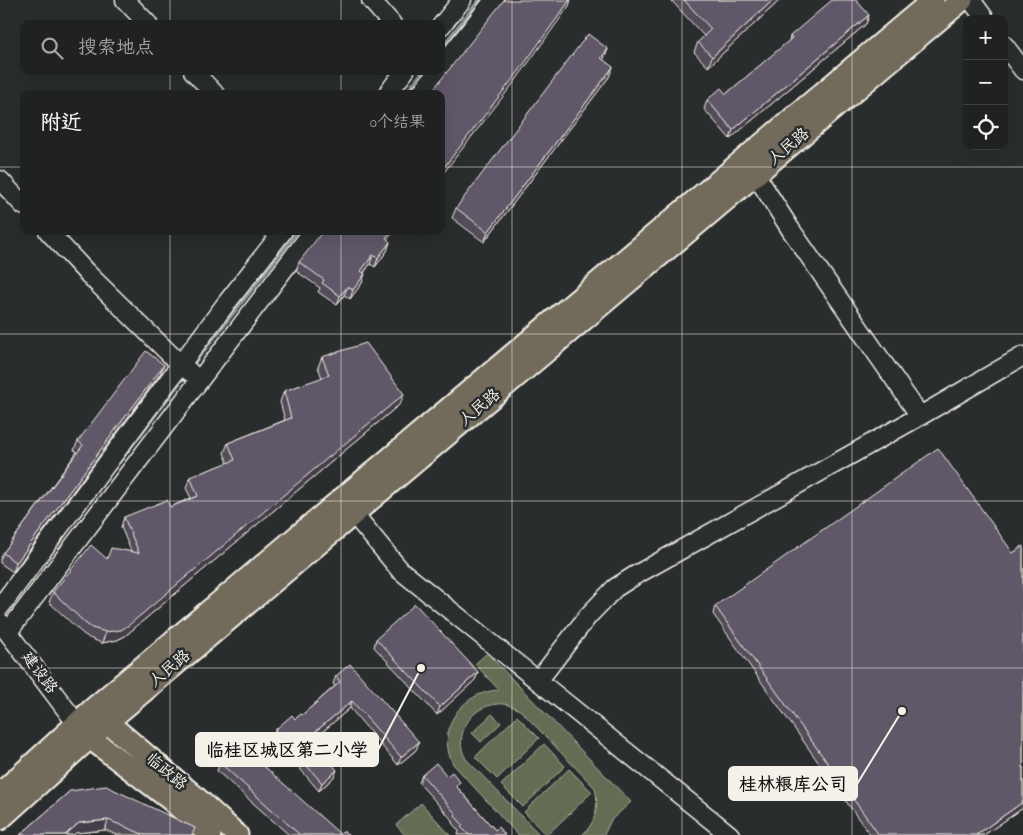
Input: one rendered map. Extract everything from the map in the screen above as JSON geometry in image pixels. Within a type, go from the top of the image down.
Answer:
[{"type":"main road","name":"人民路","points":[[0,794],[83,731],[933,0]]},
{"type":"main road","name":"人民路","points":[[101,715],[354,514],[962,0]]},
{"type":"main road","name":"临政路","points":[[101,715],[237,835]]},
{"type":"main road","name":"人民路","points":[[0,820],[83,731]]},
{"type":"main road","name":"临政路","points":[[83,731],[170,800],[210,835]]},
{"type":"street","points":[[125,0],[144,20]]},
{"type":"street","points":[[371,0],[388,20]]},
{"type":"street","points":[[445,21],[462,0]]},
{"type":"street","points":[[445,62],[494,0]]},
{"type":"street","points":[[970,0],[981,15]]},
{"type":"street","points":[[1008,50],[1023,70]]},
{"type":"street","points":[[197,75],[211,90]]},
{"type":"street","points":[[391,90],[402,75]]},
{"type":"street","points":[[423,90],[435,75]]},
{"type":"street","points":[[756,175],[791,230],[920,416]]},
{"type":"street","points":[[0,180],[20,202]]},
{"type":"street","points":[[52,235],[86,272],[181,365],[200,380]]},
{"type":"street","points":[[0,607],[225,305],[280,235]]},
{"type":"street","points":[[4,627],[200,380],[310,235]]},
{"type":"street","points":[[538,681],[588,616],[615,588],[1023,356]]},
{"type":"street","points":[[354,514],[400,570],[730,835]]},
{"type":"street","name":"建设路","points":[[4,627],[83,731]]},
{"type":"green space","points":[[487,653],[631,802],[611,820],[604,835],[582,835],[587,830],[595,814],[597,801],[595,788],[516,708],[501,704],[488,706],[472,716],[463,732],[462,750],[466,759],[540,835],[518,835],[453,764],[448,751],[447,738],[455,714],[474,697],[486,692],[499,690],[475,664]]},
{"type":"green space","points":[[492,714],[501,723],[481,742],[472,733]]},
{"type":"green space","points":[[517,716],[539,738],[497,779],[475,757]]},
{"type":"green space","points":[[544,744],[565,766],[523,807],[501,785]]},
{"type":"green space","points":[[569,769],[592,792],[546,835],[524,812]]},
{"type":"green space","points":[[421,803],[450,835],[405,835],[396,825]]},
{"type":"building","points":[[504,0],[570,0],[519,71],[445,166],[445,90],[433,90]]},
{"type":"building","points":[[684,0],[773,0],[712,57],[698,42],[711,29]]},
{"type":"building","points":[[832,0],[856,0],[869,15],[733,130],[707,100],[721,88],[726,94],[792,38],[790,36]]},
{"type":"building","points":[[588,34],[608,49],[601,58],[613,67],[488,232],[456,208]]},
{"type":"building","points":[[320,235],[388,235],[386,238],[390,242],[378,258],[373,255],[361,271],[365,274],[353,290],[348,286],[340,296],[322,283],[324,280],[299,262]]},
{"type":"building","points":[[366,343],[404,394],[129,625],[121,630],[106,632],[92,628],[53,592],[91,545],[107,559],[111,548],[139,553],[124,517],[167,500],[170,507],[198,496],[190,477],[235,460],[228,443],[291,418],[284,391],[329,375],[322,357]]},
{"type":"building","points":[[146,351],[164,365],[16,563],[3,553],[83,445],[78,441]]},
{"type":"building","points":[[938,448],[1013,553],[1023,546],[1023,802],[976,835],[879,835],[715,606]]},
{"type":"building","points":[[415,604],[478,672],[440,707],[376,639]]},
{"type":"building","points":[[350,664],[419,742],[401,757],[352,701],[309,737],[337,770],[322,783],[275,730],[292,715],[295,719],[302,715],[340,682],[336,676]]},
{"type":"building","points":[[238,743],[340,834],[343,831],[348,835],[300,835],[220,763]]},
{"type":"building","points":[[436,763],[447,776],[452,772],[460,782],[456,786],[495,830],[498,827],[505,835],[469,835],[461,827],[463,825],[455,816],[456,814],[422,775]]},
{"type":"building","points":[[106,786],[195,828],[192,835],[145,835],[108,820],[79,823],[65,835],[20,835],[70,791]]},
{"type":"waterway","points":[[445,44],[480,0]]},
{"type":"waterway","points":[[409,90],[421,75]]},
{"type":"waterway","points":[[195,361],[294,235]]},
{"type":"waterway","points":[[119,462],[185,375]]},
{"type":"place","name":"临桂区城区第二小学","points":[[421,668]]},
{"type":"place","name":"桂林粮库公司","points":[[902,711]]}]
